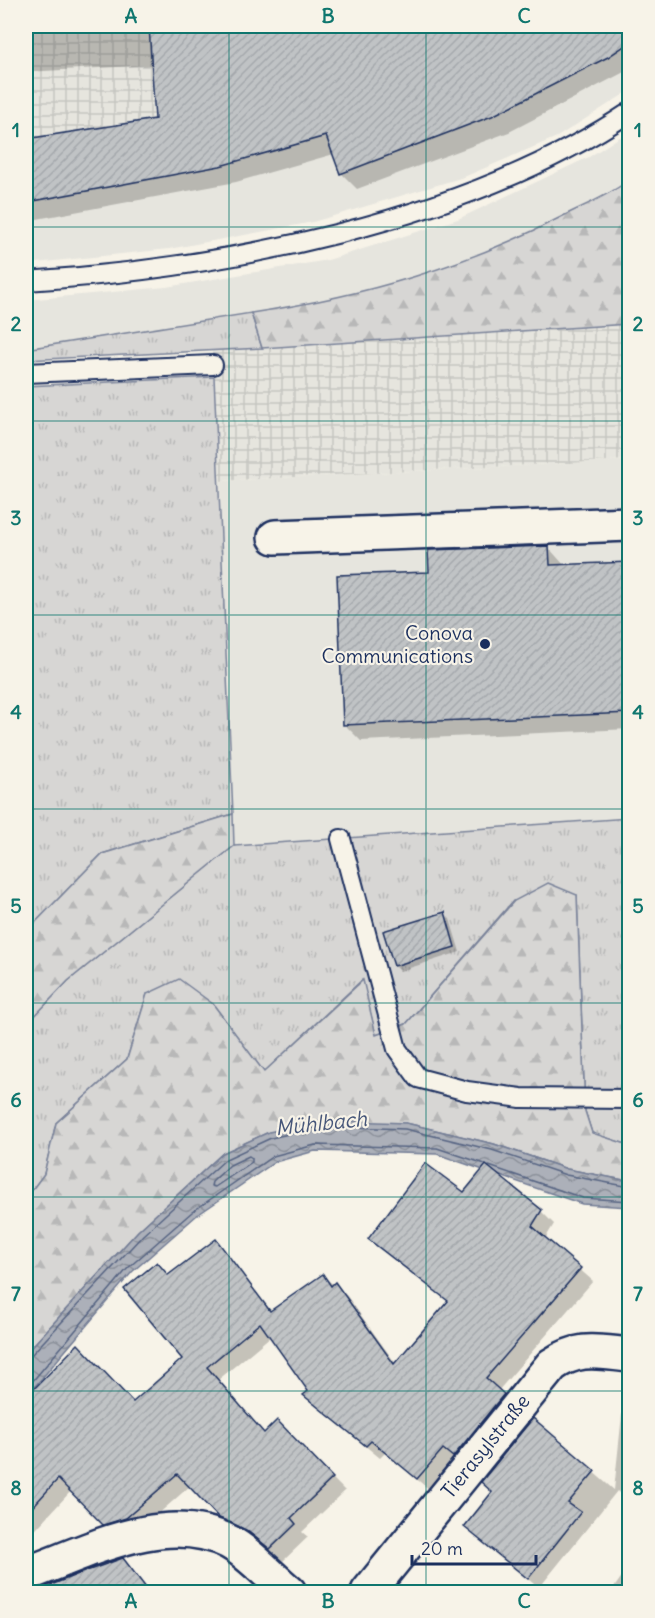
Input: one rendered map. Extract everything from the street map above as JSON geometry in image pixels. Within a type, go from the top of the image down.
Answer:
[{"type":"street","points":[[275,537],[630,524]]},
{"type":"street","name":"Tierasylstraße","points":[[368,1593],[552,1365],[569,1353],[592,1351],[630,1355]]},
{"type":"street","points":[[26,1574],[139,1534],[189,1529],[229,1542],[289,1593]]},
{"type":"lane","points":[[26,281],[166,268],[269,249],[356,228],[511,175],[606,128],[630,112]]},
{"type":"lane","points":[[26,373],[213,365]]},
{"type":"lane","points":[[341,839],[397,1049],[418,1078],[467,1091],[521,1098],[630,1099]]},
{"type":"shaded area","points":[[26,26],[629,26],[629,42],[608,57],[492,116],[340,174],[327,136],[220,166],[26,202]]},
{"type":"shaded area","points":[[629,42],[629,91],[557,137],[464,177],[313,222],[169,249],[26,264],[26,202],[220,166],[327,136],[340,174],[492,116],[608,57]]},
{"type":"shaded area","points":[[629,131],[629,180],[624,184],[527,235],[425,275],[319,303],[26,349],[26,300],[166,287],[328,260],[458,219],[589,157]]},
{"type":"shaded area","points":[[629,324],[629,460],[218,481],[212,351]]},
{"type":"shaded area","points":[[629,460],[629,818],[234,846],[218,481]]},
{"type":"green space","points":[[629,180],[629,324],[262,348],[251,313],[375,288],[454,263],[531,232],[600,198]]},
{"type":"green space","points":[[251,313],[262,348],[26,360],[26,349]]},
{"type":"green space","points":[[214,377],[233,814],[102,854],[26,932],[26,386]]},
{"type":"green space","points":[[233,814],[234,846],[68,981],[26,1025],[26,932],[102,854]]},
{"type":"green space","points":[[629,818],[629,1145],[592,1133],[585,1111],[577,895],[513,901],[406,1024],[376,1035],[362,980],[264,1072],[213,1004],[147,994],[127,1059],[56,1123],[44,1174],[26,1198],[26,1025],[68,981],[234,846]]},
{"type":"green space","points":[[548,883],[577,895],[585,1111],[592,1133],[629,1145],[629,1181],[567,1169],[494,1144],[406,1123],[269,1132],[223,1153],[138,1231],[26,1353],[26,1198],[44,1174],[56,1123],[127,1059],[147,994],[179,979],[213,1004],[264,1072],[363,980],[376,1035],[406,1024],[514,901]]},
{"type":"water","name":"Mühlbach","points":[[323,1120],[406,1123],[494,1144],[567,1169],[629,1181],[629,1207],[582,1204],[437,1154],[315,1151],[275,1162],[196,1216],[132,1272],[26,1397],[26,1353],[138,1231],[223,1153],[269,1132]]},
{"type":"building","points":[[149,26],[630,26],[630,42],[608,57],[492,116],[340,174],[326,136],[220,166],[28,202],[26,139],[155,119]]},
{"type":"building","name":"Conova Communications","points":[[549,546],[550,565],[630,562],[630,713],[343,725],[337,575],[429,572],[428,550]]},
{"type":"building","points":[[445,912],[455,947],[394,966],[383,931]]},
{"type":"building","points":[[425,1163],[464,1192],[486,1165],[542,1210],[532,1226],[581,1268],[486,1378],[504,1394],[453,1457],[443,1449],[417,1479],[371,1441],[366,1446],[303,1395],[308,1391],[260,1323],[207,1367],[264,1433],[277,1420],[333,1478],[291,1518],[296,1524],[270,1549],[246,1530],[219,1518],[177,1474],[126,1518],[103,1525],[58,1479],[26,1514],[26,1397],[78,1344],[133,1402],[182,1359],[124,1289],[157,1262],[168,1275],[216,1239],[270,1311],[323,1274],[331,1286],[335,1282],[394,1364],[448,1301],[368,1239]]},
{"type":"building","points":[[533,1418],[595,1471],[568,1503],[581,1512],[528,1579],[464,1527],[492,1492],[481,1482]]},
{"type":"building","points":[[123,1558],[150,1593],[31,1593],[81,1573]]},
{"type":"place","name":"Conova Communications","points":[[485,644]]}]
